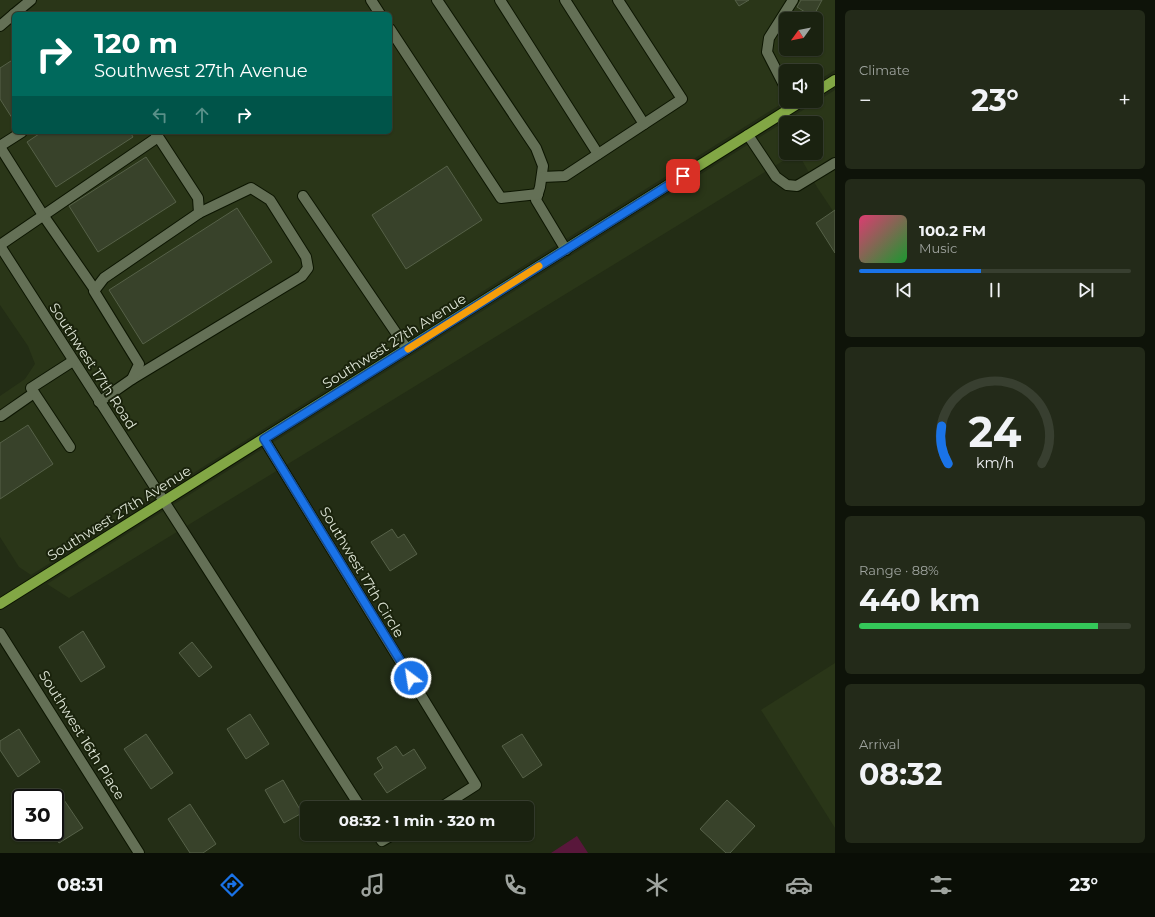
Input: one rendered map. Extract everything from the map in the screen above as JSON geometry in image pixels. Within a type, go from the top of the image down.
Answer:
[{"type":"main road","points":[[823,88],[835,80]]},
{"type":"main road","name":"Southwest 27th Avenue","points":[[0,604],[566,250],[788,108]]},
{"type":"street","points":[[16,12],[31,0]]},
{"type":"street","points":[[371,0],[379,12]]},
{"type":"street","points":[[437,0],[536,148],[543,166],[536,200],[566,250]]},
{"type":"street","points":[[565,0],[644,124]]},
{"type":"street","points":[[542,176],[565,176],[682,98],[618,0]]},
{"type":"street","points":[[779,75],[767,52],[769,38],[793,0]]},
{"type":"street","points":[[504,2],[598,154]]},
{"type":"street","points":[[0,26],[12,16]]},
{"type":"street","points":[[392,32],[500,198],[538,194]]},
{"type":"street","points":[[19,134],[0,147],[43,215],[95,290],[139,364],[132,379]]},
{"type":"street","points":[[0,245],[156,134],[198,198],[200,213]]},
{"type":"street","points":[[748,135],[776,177],[787,185],[797,186],[835,163]]},
{"type":"street","points":[[95,290],[104,278],[200,213],[251,188],[270,200],[306,257],[308,268],[302,276],[132,379],[99,402]]},
{"type":"street","points":[[304,196],[407,349]]},
{"type":"street","name":"Southwest 17th Road","points":[[0,245],[163,502]]},
{"type":"street","points":[[70,447],[31,388],[73,361]]},
{"type":"street","points":[[1,416],[34,393]]},
{"type":"street","name":"Southwest 17th Circle","points":[[264,439],[476,785],[451,801]]},
{"type":"street","points":[[163,502],[356,801]]},
{"type":"street","name":"Southwest 16th Place","points":[[0,633],[139,853]]},
{"type":"shaded area","points":[[0,0],[835,0],[835,70],[823,78],[823,64],[779,64],[779,105],[31,575],[19,567],[0,537],[0,396],[25,379],[35,364],[28,346],[0,305]]},
{"type":"shaded area","points":[[835,90],[835,214],[817,187],[802,160],[823,160],[823,116],[794,116],[806,108],[823,108],[823,98]]},
{"type":"shaded area","points":[[779,125],[779,160],[785,160],[69,598],[47,584]]},
{"type":"shaded area","points":[[835,663],[835,828],[761,710]]},
{"type":"shaded area","points":[[577,836],[588,853],[551,853]]},
{"type":"building","points":[[735,0],[749,0],[739,6]]},
{"type":"building","points":[[801,0],[822,0],[816,12],[805,12],[797,7]]},
{"type":"building","points":[[12,60],[12,118],[0,99],[0,68]]},
{"type":"building","points":[[39,134],[131,134],[133,137],[56,187],[27,142]]},
{"type":"building","points":[[146,157],[176,202],[98,252],[69,206]]},
{"type":"building","points":[[447,166],[482,220],[406,269],[372,215]]},
{"type":"building","points":[[237,208],[272,262],[143,344],[109,290]]},
{"type":"building","points":[[835,210],[835,253],[816,223]]},
{"type":"building","points":[[28,425],[53,464],[0,499],[0,443]]},
{"type":"building","points":[[392,529],[398,538],[404,534],[417,554],[390,571],[371,542]]},
{"type":"building","points":[[83,631],[105,667],[81,682],[59,647]]},
{"type":"building","points":[[192,642],[212,667],[199,677],[179,653]]},
{"type":"building","points":[[250,714],[269,744],[246,759],[227,729]]},
{"type":"building","points":[[19,729],[40,762],[18,777],[0,750],[0,741]]},
{"type":"building","points":[[146,734],[173,773],[151,789],[124,749]]},
{"type":"building","points":[[522,734],[542,765],[523,778],[502,746]]},
{"type":"building","points":[[396,746],[403,756],[414,749],[426,768],[387,793],[374,774],[383,768],[377,758]]},
{"type":"building","points":[[283,780],[300,810],[300,814],[284,823],[265,790]]},
{"type":"building","points":[[64,800],[83,828],[64,840]]},
{"type":"building","points":[[727,800],[755,826],[730,853],[726,853],[700,829]]},
{"type":"building","points":[[190,804],[216,844],[203,853],[190,853],[168,819]]},
{"type":"slow traffic","points":[[408,349],[539,266]]},
{"type":"route","points":[[411,678],[264,439],[683,176]]}]
